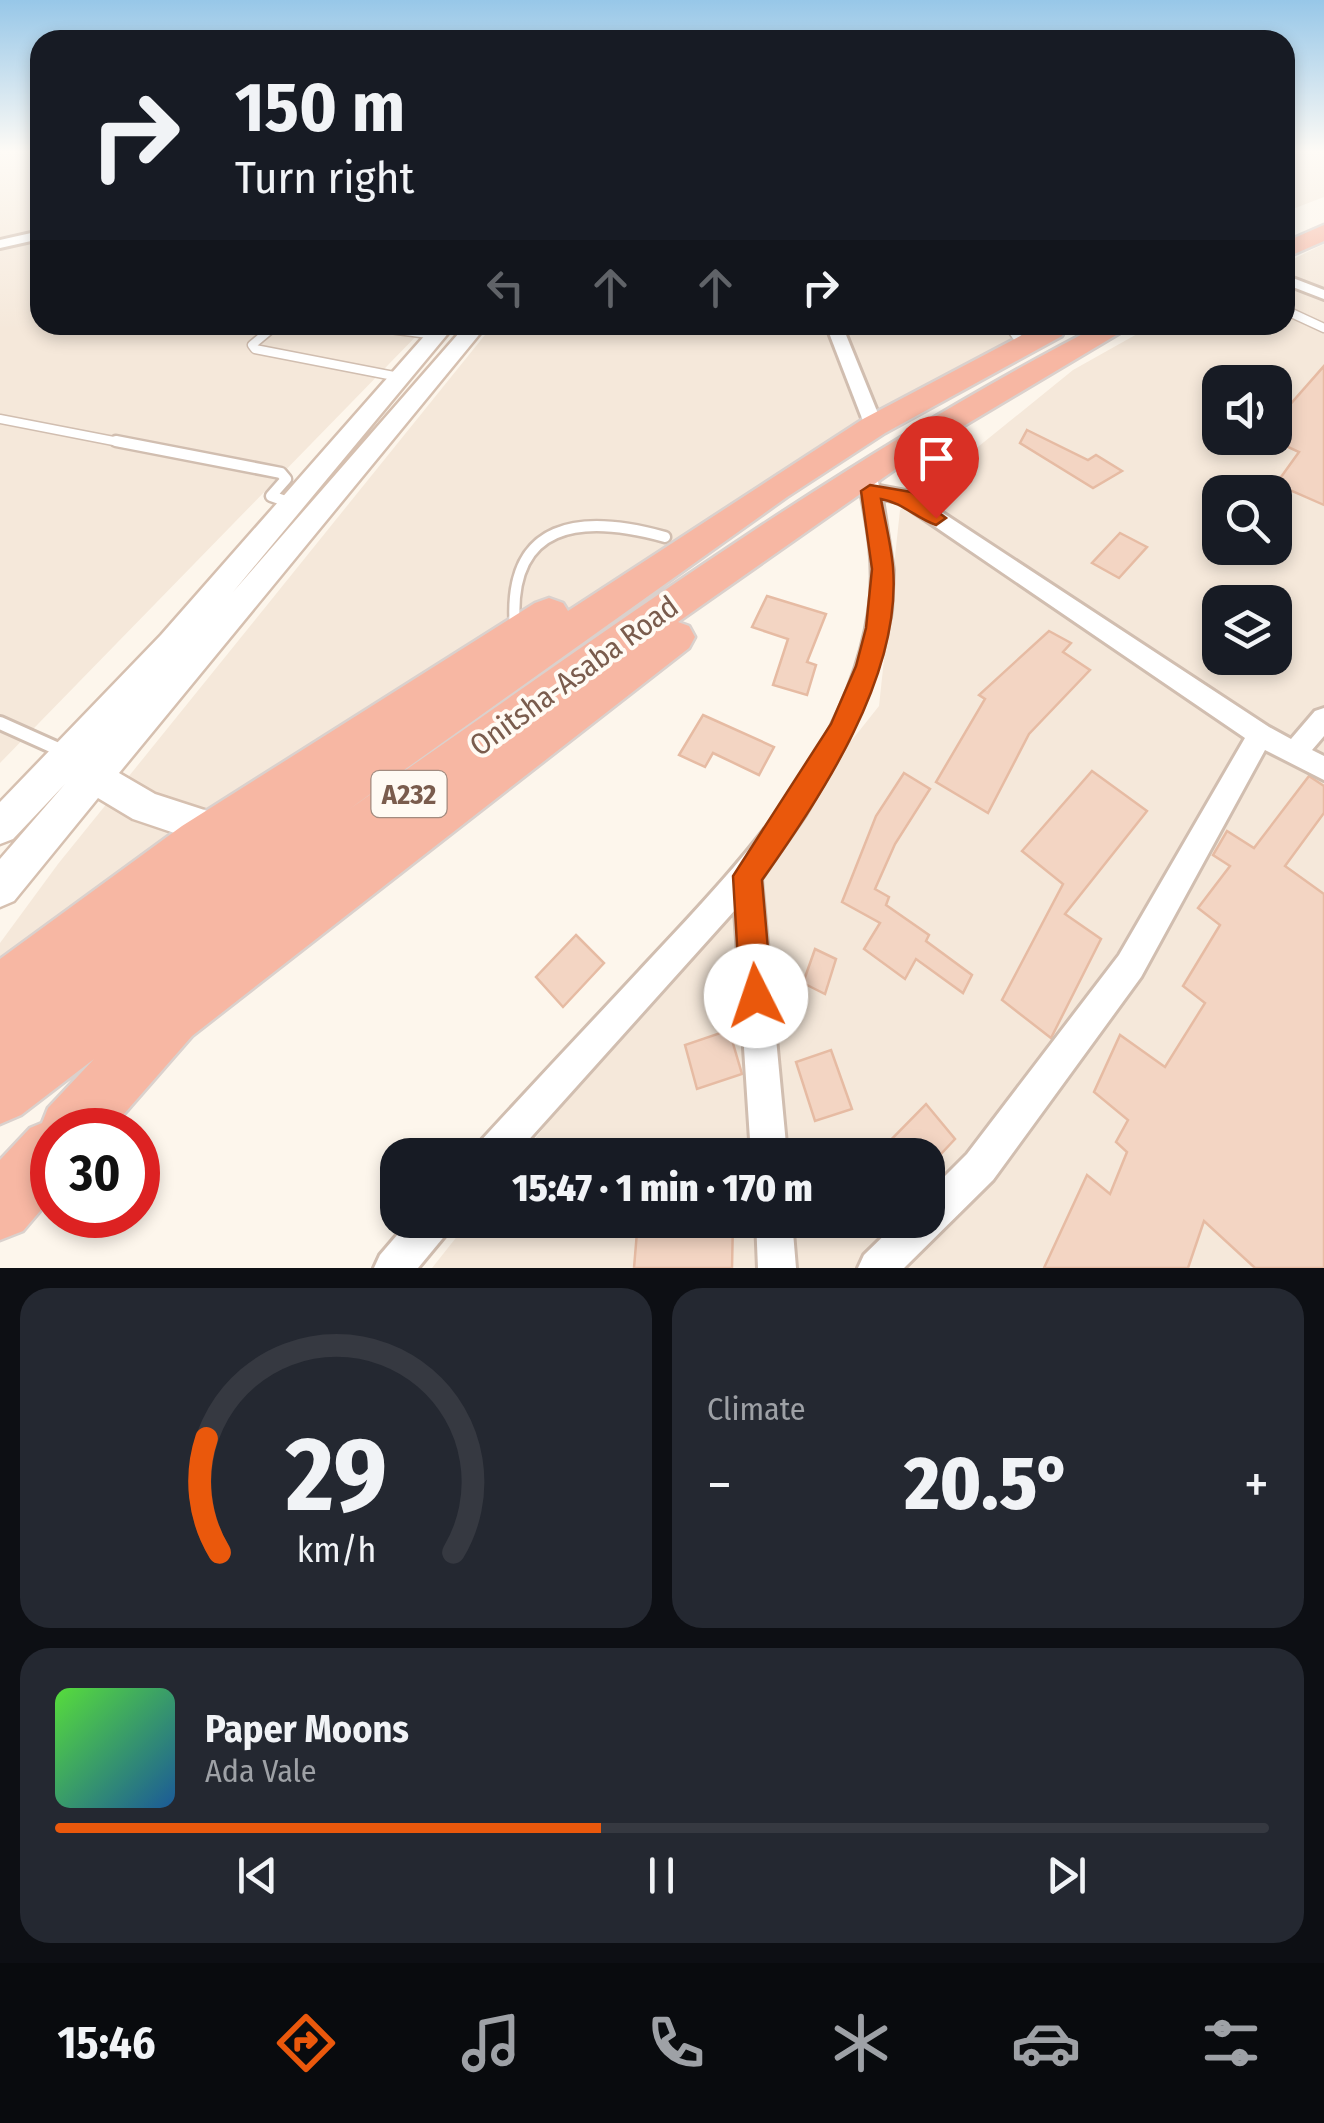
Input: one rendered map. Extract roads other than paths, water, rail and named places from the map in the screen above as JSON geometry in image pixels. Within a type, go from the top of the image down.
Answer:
[{"type":"highway","points":[[1295,246],[1324,232]]},
{"type":"highway","name":"A232","points":[[0,1033],[342,788],[775,489],[1016,335]]},
{"type":"highway","name":"Onitsha-Asaba Road","points":[[0,1094],[373,820],[823,500],[868,481],[1049,360],[1100,335]]},
{"type":"highway","points":[[0,994],[216,830],[516,634],[665,537],[775,489]]},
{"type":"highway","points":[[90,1108],[172,1016],[753,578],[815,521],[823,500]]},
{"type":"highway","points":[[0,1208],[30,1175]]},
{"type":"main road","points":[[0,888],[83,766],[436,335]]},
{"type":"main road","points":[[0,828],[83,766],[468,335]]},
{"type":"main road","points":[[83,766],[146,807],[216,830]]},
{"type":"street","points":[[0,244],[30,236]]},
{"type":"street","points":[[1295,282],[1324,295]]},
{"type":"street","points":[[838,335],[874,426]]},
{"type":"street","points":[[868,481],[904,496],[1260,735],[1324,769]]},
{"type":"street","points":[[508,1138],[747,876],[790,818],[842,730],[868,666],[878,628],[883,569],[868,481]]},
{"type":"street","points":[[1296,751],[1324,718]]},
{"type":"street","points":[[945,1201],[980,1166],[1130,966],[1260,735]]},
{"type":"street","points":[[747,876],[767,1138]]},
{"type":"street","points":[[393,1268],[419,1238]]},
{"type":"street","points":[[775,1238],[777,1268]]},
{"type":"street","points":[[877,1268],[908,1238]]},
{"type":"lane","points":[[1295,315],[1324,328]]},
{"type":"lane","points":[[265,335],[252,346],[255,349],[398,378]]},
{"type":"lane","points":[[0,419],[281,473],[286,479],[270,496],[294,504]]},
{"type":"lane","points":[[516,634],[511,594],[520,570],[537,546],[556,530],[576,523],[618,524],[665,537]]},
{"type":"lane","points":[[0,722],[83,766]]}]
